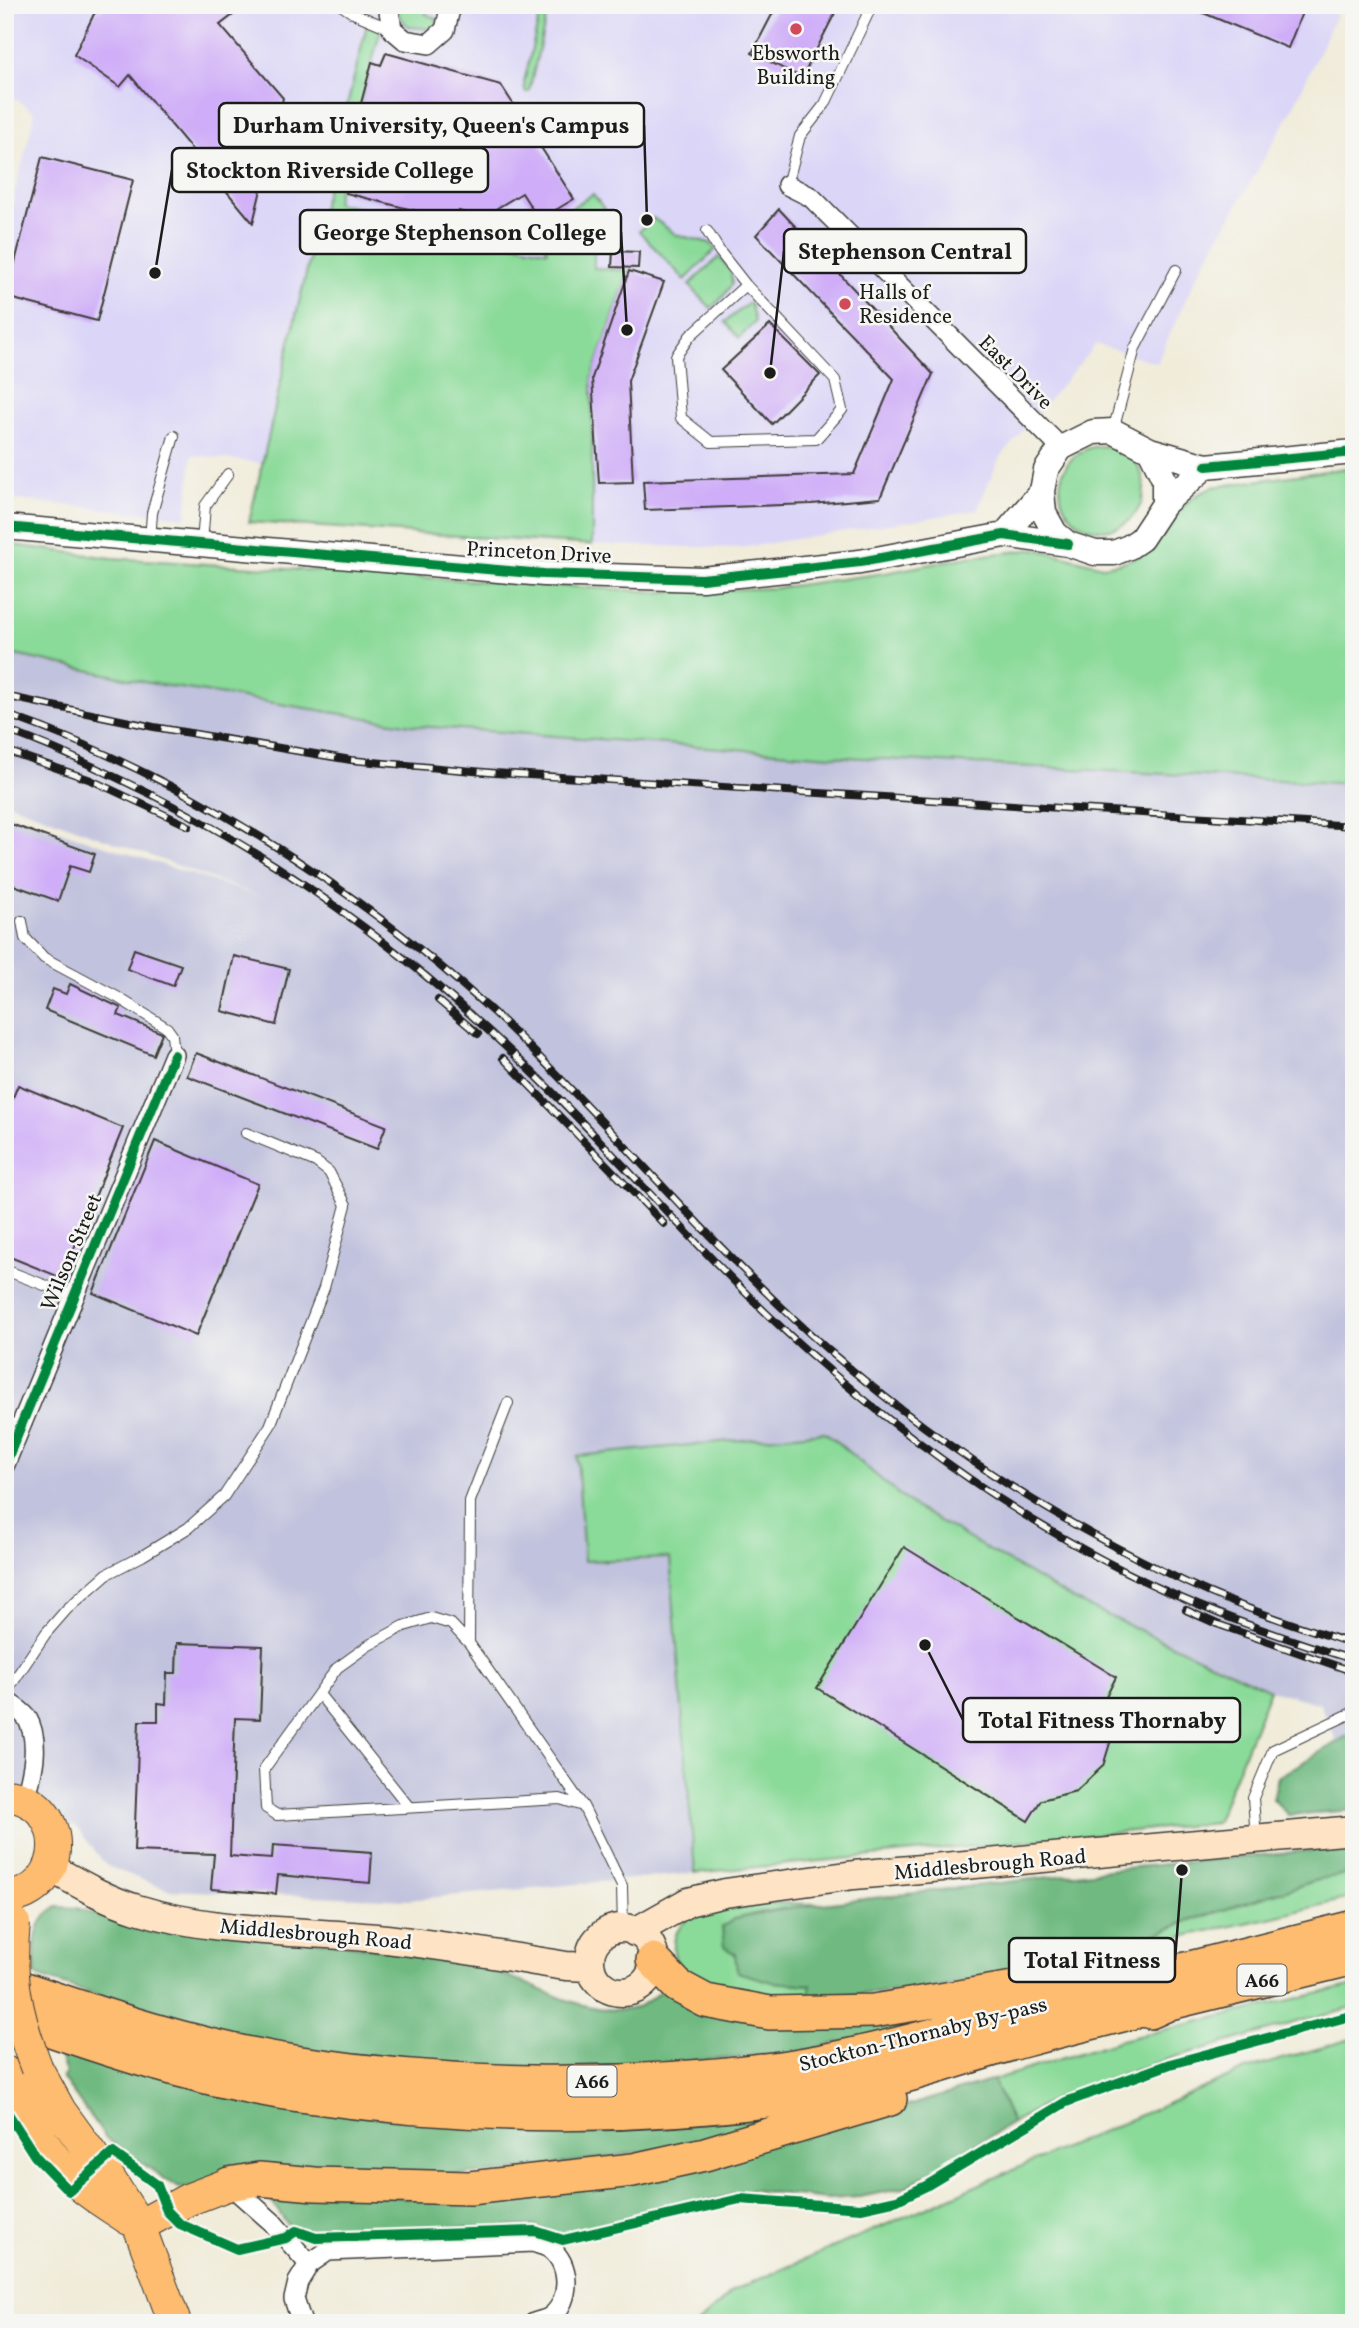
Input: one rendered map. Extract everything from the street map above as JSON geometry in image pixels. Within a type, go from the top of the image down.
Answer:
[{"type":"highway","name":"A66","points":[[653,1960],[678,1986],[706,2001],[770,2012],[873,2011],[1072,1977],[1178,1971],[1354,1927]]},
{"type":"highway","name":"A66","points":[[1170,2003],[1354,1958]]},
{"type":"highway","name":"Stockton-Thornaby By-pass","points":[[5,1982],[109,2018],[206,2044],[300,2063],[483,2080],[575,2081],[691,2078],[789,2067],[890,2046],[1178,1971]]},
{"type":"highway","name":"Stockton-Thornaby By-pass","points":[[5,2014],[102,2049],[201,2075],[297,2095],[471,2110],[562,2113],[656,2112],[750,2103],[855,2087],[1170,2003]]},
{"type":"highway","points":[[229,2184],[259,2179],[315,2184],[470,2188],[633,2170],[705,2154],[1084,2042],[1170,2003]]},
{"type":"main road","points":[[15,1797],[38,1808],[48,1821],[54,1836],[55,1852],[51,1868],[42,1881],[17,1904],[11,1952],[13,1992],[21,2027],[37,2069],[60,2111],[110,2180],[139,2226],[175,2323]]},
{"type":"main road","name":"Middlesbrough Road","points":[[51,1868],[87,1888],[135,1909],[177,1920],[231,1927],[378,1938],[566,1966],[591,1967],[590,1958],[597,1940],[604,1934],[629,1930],[688,1902],[725,1893],[854,1875],[1354,1830]]},
{"type":"main road","points":[[591,1967],[601,1985],[620,1992],[640,1987],[652,1970],[653,1960],[648,1944],[629,1930]]},
{"type":"main road","points":[[5,2073],[13,2092],[39,2135],[77,2184],[139,2226]]},
{"type":"main road","points":[[139,2226],[187,2200],[229,2184]]},
{"type":"street","points":[[388,5],[391,29],[405,40],[429,44],[445,30],[450,5]]},
{"type":"street","name":"East Drive","points":[[787,185],[811,197],[1061,447]]},
{"type":"street","points":[[1206,466],[1164,504],[1141,539],[1114,552],[1095,553],[1068,544],[1055,533],[1044,513],[1042,491],[1045,470],[1061,447],[1093,432],[1114,432],[1150,450],[1206,466],[1354,452]]},
{"type":"street","points":[[1150,450],[1164,479],[1164,504]]},
{"type":"street","points":[[1004,535],[1042,491]]},
{"type":"street","name":"Princeton Drive","points":[[5,527],[544,575],[702,579],[860,562],[1004,535],[1068,544]]},
{"type":"street","name":"Wilson Street","points":[[5,1464],[174,1055]]},
{"type":"street","points":[[5,1701],[27,1718],[34,1740],[32,1774],[15,1797]]},
{"type":"street","points":[[229,2184],[272,2222],[309,2264]]},
{"type":"street","points":[[302,2323],[294,2299],[298,2282],[309,2264],[328,2251],[533,2242],[549,2248],[560,2260],[566,2276],[559,2306],[550,2317],[534,2323]]},
{"type":"lane","points":[[341,5],[391,29]]},
{"type":"lane","points":[[787,185],[800,136],[825,104],[872,5]]},
{"type":"lane","points":[[707,231],[746,285],[835,380],[842,410],[816,439],[711,442],[681,418],[676,356],[690,336],[746,285]]},
{"type":"lane","points":[[1114,432],[1135,348],[1176,270]]},
{"type":"lane","points":[[150,541],[152,513],[174,436]]},
{"type":"lane","points":[[202,546],[205,506],[228,474]]},
{"type":"lane","points":[[22,921],[25,938],[44,958],[128,1003],[167,1028],[172,1035],[174,1055]]},
{"type":"lane","points":[[5,1694],[67,1609],[107,1574],[188,1528],[224,1496],[270,1426],[324,1288],[346,1205],[330,1172],[316,1162],[246,1133]]},
{"type":"lane","points":[[5,1270],[73,1296]]},
{"type":"lane","points":[[469,1643],[470,1502],[508,1403]]},
{"type":"lane","points":[[583,1806],[560,1798],[277,1815],[266,1808],[264,1769],[337,1668],[369,1645],[404,1626],[431,1618],[452,1624],[469,1643],[583,1806],[622,1886],[629,1930]]},
{"type":"lane","points":[[318,1694],[409,1807]]},
{"type":"lane","points":[[1256,1840],[1253,1798],[1273,1750],[1354,1712]]},
{"type":"shaded area","points":[[5,5],[1341,5],[1291,112],[1196,277],[1157,363],[1096,344],[999,459],[977,510],[740,548],[549,544],[249,522],[261,463],[192,455],[186,517],[5,499],[5,231],[35,113],[5,91]]},
{"type":"shaded area","points":[[5,653],[149,683],[417,726],[845,757],[1354,784],[1354,1732],[1337,1742],[1320,1704],[1270,1690],[1074,1600],[910,1504],[825,1432],[670,1558],[695,1873],[407,1900],[168,1890],[107,1866],[77,1828],[5,1798],[5,813],[264,898],[5,802]]},
{"type":"green space","points":[[399,5],[427,5],[426,14],[438,19],[437,25],[431,29],[409,27],[399,15]]},
{"type":"green space","points":[[542,5],[549,5],[529,92],[525,92],[524,82]]},
{"type":"green space","points":[[367,24],[382,25],[336,203],[547,251],[540,228],[593,194],[618,228],[594,252],[594,268],[629,271],[592,378],[592,545],[249,522]]},
{"type":"green space","points":[[653,218],[677,235],[710,243],[716,249],[685,280],[639,231]]},
{"type":"green space","points":[[719,257],[731,271],[732,284],[711,308],[689,285]]},
{"type":"green space","points":[[750,302],[755,322],[739,338],[725,322]]},
{"type":"green space","points":[[1102,446],[1125,453],[1137,465],[1144,488],[1137,511],[1125,523],[1102,530],[1079,523],[1067,511],[1060,488],[1067,465],[1079,453]]},
{"type":"green space","points":[[1354,467],[1354,784],[845,757],[417,726],[149,683],[5,653],[5,544],[112,558],[658,592],[776,588],[885,573],[968,557],[1036,549],[1103,566],[1120,563],[1143,555],[1162,537],[1179,511],[1193,497],[1212,487]]},
{"type":"green space","points":[[825,1432],[910,1504],[1074,1600],[1270,1690],[1216,1823],[695,1873],[670,1558],[584,1561],[577,1456]]},
{"type":"green space","points":[[1354,1732],[1354,1810],[1288,1815],[1273,1799],[1278,1777]]},
{"type":"green space","points":[[1347,1847],[1354,1873],[1324,1878],[1185,1922],[1123,1949],[942,1987],[808,1999],[811,1985],[773,1982],[737,1972],[735,1954],[724,1947],[722,1927],[734,1919],[789,1908],[1126,1868]]},
{"type":"green space","points":[[1354,1873],[1354,1897],[1123,1949],[1185,1922],[1324,1878]]},
{"type":"green space","points":[[768,1903],[825,1904],[757,1913],[722,1928],[735,1954],[773,1982],[812,1985],[808,1999],[707,1986],[678,1964],[674,1953],[675,1936],[682,1924],[692,1916],[721,1908]]},
{"type":"green space","points":[[57,1907],[76,1908],[157,1933],[159,1924],[318,1941],[437,1958],[494,1971],[565,1999],[602,2009],[622,2010],[640,2006],[663,1988],[935,2012],[935,2021],[790,2054],[545,2071],[312,2052],[170,2019],[36,1976],[35,1947],[38,1929],[48,1913]]},
{"type":"green space","points":[[1354,1985],[1354,2008],[1172,2058],[1061,2096],[1012,2123],[993,2080],[1121,2040]]},
{"type":"green space","points":[[1354,2038],[1354,2323],[698,2323],[734,2290],[1245,2070]]},
{"type":"green space","points":[[57,2049],[790,2117],[661,2149],[507,2172],[178,2188],[106,2138],[62,2078],[66,2073]]},
{"type":"green space","points":[[993,2080],[1012,2123],[904,2188],[860,2197],[827,2199],[752,2190],[564,2237],[533,2226],[313,2231],[288,2226],[263,2188],[407,2198],[901,2108]]},
{"type":"building","points":[[107,5],[246,5],[220,25],[283,98],[253,223],[130,75],[120,87],[74,55],[94,14]]},
{"type":"building","name":"Ebsworth Building","points":[[777,5],[839,5],[802,78],[752,53]]},
{"type":"building","points":[[1184,5],[1305,5],[1288,48]]},
{"type":"building","points":[[386,53],[501,85],[574,199],[539,220],[522,193],[481,218],[459,211],[456,221],[346,193],[347,188],[339,186],[372,62],[381,65]]},
{"type":"building","points":[[42,157],[133,180],[97,321],[6,297]]},
{"type":"building","name":"Halls of Residence","points":[[779,209],[933,374],[880,498],[811,504],[645,510],[643,481],[854,474],[894,379],[756,235]]},
{"type":"building","points":[[613,251],[639,252],[638,268],[612,267]]},
{"type":"building","points":[[629,271],[664,282],[628,381],[633,482],[599,483],[592,378]]},
{"type":"building","points":[[770,325],[820,375],[772,424],[721,370]]},
{"type":"building","points":[[5,822],[95,854],[89,872],[70,866],[58,901],[5,882]]},
{"type":"building","points":[[134,949],[181,965],[173,986],[127,969]]},
{"type":"building","points":[[234,956],[289,969],[276,1025],[222,1011]]},
{"type":"building","points":[[70,984],[121,1008],[118,1015],[162,1033],[153,1055],[45,1010],[53,989],[66,994]]},
{"type":"building","points":[[196,1053],[386,1126],[377,1149],[187,1076]]},
{"type":"building","points":[[18,1085],[123,1128],[62,1278],[5,1255],[5,1117]]},
{"type":"building","points":[[155,1141],[258,1184],[196,1336],[93,1293]]},
{"type":"building","points":[[904,1547],[1116,1677],[1106,1697],[1114,1730],[1103,1766],[1076,1791],[1041,1800],[1028,1821],[817,1688]]},
{"type":"building","points":[[177,1643],[263,1646],[260,1719],[235,1718],[230,1856],[272,1859],[273,1845],[372,1852],[370,1883],[278,1875],[276,1894],[211,1889],[214,1854],[134,1851],[139,1721],[158,1721],[158,1703],[166,1704],[167,1673],[176,1673]]},
{"type":"railway","points":[[5,696],[154,727],[351,760],[495,773],[1354,826]]},
{"type":"railway","points":[[5,714],[71,739],[201,802],[264,839],[384,921],[440,966],[517,1035],[704,1230],[795,1320],[866,1382],[947,1443],[1076,1526],[1189,1584],[1283,1621],[1354,1644]]},
{"type":"railway","points":[[5,730],[46,745],[170,804],[279,868],[382,942],[432,981],[526,1066],[770,1317],[853,1391],[951,1466],[1054,1533],[1163,1590],[1220,1614],[1354,1660]]},
{"type":"railway","points":[[5,750],[91,780],[189,826]]},
{"type":"railway","points":[[438,1000],[478,1034]]},
{"type":"railway","points":[[503,1058],[664,1224]]},
{"type":"railway","points":[[1186,1610],[1217,1624],[1354,1672]]},
{"type":"cycle path","points":[[1206,466],[1354,452]]},
{"type":"cycle path","points":[[5,527],[544,574],[702,579],[860,562],[1004,535],[1068,544]]},
{"type":"cycle path","points":[[5,1464],[174,1055]]},
{"type":"cycle path","points":[[5,2109],[35,2156],[69,2191],[113,2153],[157,2185],[167,2211],[180,2224],[237,2249],[286,2238],[296,2231],[316,2238],[535,2231],[563,2240],[740,2199],[861,2208],[897,2200],[926,2186],[1066,2102],[1170,2064],[1354,2015]]},
{"type":"place","name":"Ebsworth Building","points":[[796,29]]},
{"type":"place","name":"Durham University, Queen's Campus","points":[[647,220]]},
{"type":"place","name":"Stockton Riverside College","points":[[155,273]]},
{"type":"place","name":"Halls of Residence","points":[[845,304]]},
{"type":"place","name":"George Stephenson College","points":[[627,330]]},
{"type":"place","name":"Stephenson Central","points":[[770,373]]},
{"type":"place","name":"Total Fitness Thornaby","points":[[925,1645]]},
{"type":"place","name":"Total Fitness","points":[[1182,1870]]}]
